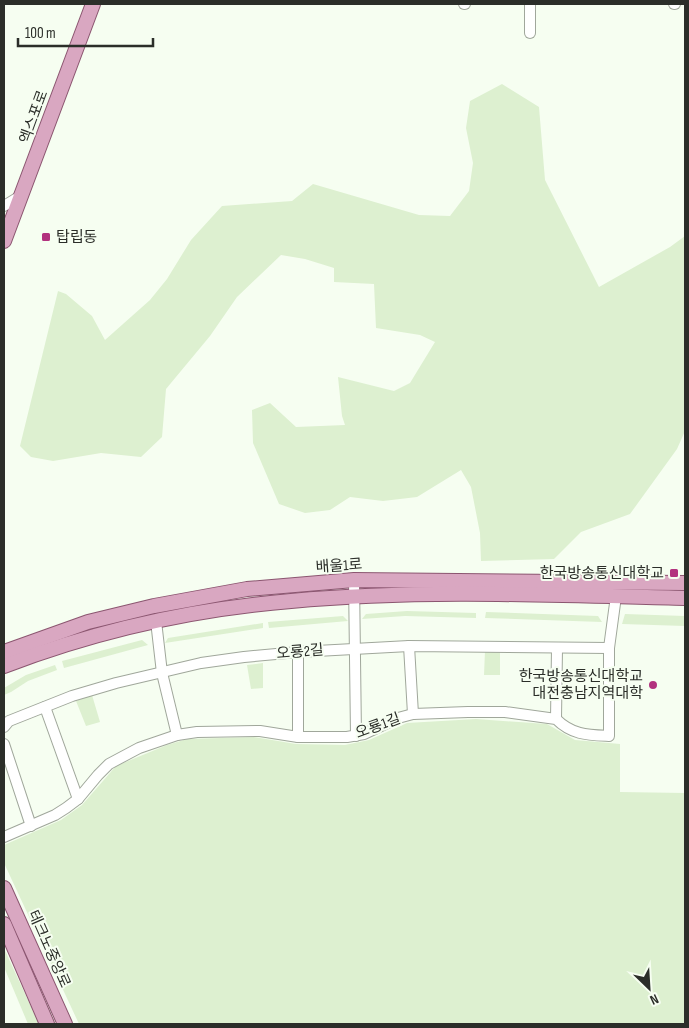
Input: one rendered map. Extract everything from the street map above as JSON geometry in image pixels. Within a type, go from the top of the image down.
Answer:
[{"type":"main road","name":"엑스포로","points":[[4,241],[93,4]]},
{"type":"main road","name":"배울1로","points":[[4,652],[88,622],[154,606],[247,589],[354,580],[685,583]]},
{"type":"main road","name":"배울1로","points":[[4,666],[95,636],[156,621],[247,605],[354,597],[475,593],[685,598]]},
{"type":"main road","name":"테크노중앙로","points":[[4,888],[65,1024]]},
{"type":"main road","name":"테크노중앙로","points":[[4,924],[47,1024]]},
{"type":"street","points":[[530,4],[530,33]]},
{"type":"street","points":[[4,206],[22,195]]},
{"type":"street","points":[[354,580],[356,736]]},
{"type":"street","name":"오룡1길","points":[[4,837],[55,815],[78,799],[109,764],[139,748],[177,735],[197,732],[260,731],[298,737],[331,738],[364,734],[398,718],[413,714],[505,712],[556,719],[562,725],[580,734],[609,736],[608,648],[616,596]]},
{"type":"street","points":[[156,621],[162,673],[177,735]]},
{"type":"street","name":"오룡2길","points":[[4,727],[9,721],[72,696],[116,682],[202,663],[298,652],[409,646],[469,645],[608,648]]},
{"type":"street","points":[[409,646],[413,714]]},
{"type":"street","points":[[556,719],[557,648]]},
{"type":"street","points":[[298,652],[298,737]]},
{"type":"street","points":[[45,707],[78,799]]},
{"type":"street","points":[[4,744],[32,826]]},
{"type":"green space","points":[[502,84],[539,107],[545,180],[599,287],[670,247],[685,236],[685,431],[677,449],[630,514],[581,532],[554,559],[481,561],[480,533],[471,487],[461,470],[417,497],[383,501],[350,497],[330,510],[305,513],[279,504],[253,443],[252,410],[270,403],[296,427],[345,425],[342,416],[338,377],[394,391],[410,383],[435,342],[420,335],[376,328],[374,284],[334,282],[334,268],[305,259],[281,255],[237,297],[210,336],[166,389],[162,437],[141,457],[101,453],[53,461],[31,457],[20,446],[58,291],[66,294],[92,316],[105,340],[150,300],[167,279],[191,240],[222,206],[292,201],[313,184],[419,215],[450,216],[469,191],[473,163],[466,128],[470,101]]},
{"type":"green space","points":[[407,611],[476,613],[476,618],[405,616],[362,619],[366,614]]},
{"type":"green space","points":[[486,612],[598,616],[602,622],[485,618]]},
{"type":"green space","points":[[625,614],[685,616],[685,626],[622,624]]},
{"type":"green space","points":[[343,616],[348,621],[269,628],[268,622]]},
{"type":"green space","points":[[263,623],[263,628],[165,643],[168,638]]},
{"type":"green space","points":[[142,640],[148,645],[64,668],[62,661]]},
{"type":"green space","points":[[485,651],[500,652],[500,675],[484,675]]},
{"type":"green space","points":[[263,663],[263,688],[251,689],[247,665]]},
{"type":"green space","points":[[55,665],[57,670],[28,681],[4,695],[4,688],[26,675]]},
{"type":"green space","points":[[92,695],[100,722],[86,726],[76,701]]},
{"type":"green space","points":[[476,719],[547,724],[575,740],[620,744],[620,792],[685,793],[685,1024],[79,1024],[4,863],[4,845],[61,820],[82,805],[116,766],[167,745],[187,739],[254,737],[296,744],[345,745],[369,740],[407,723]]},
{"type":"green space","points":[[4,948],[39,1024],[28,1024],[4,967]]},
{"type":"place","name":"탑립동","points":[[46,237]]},
{"type":"place","name":"한국방송통신대학교","points":[[674,573]]},
{"type":"place","name":"한국방송통신대학교 대전충남지역대학","points":[[653,685]]}]
